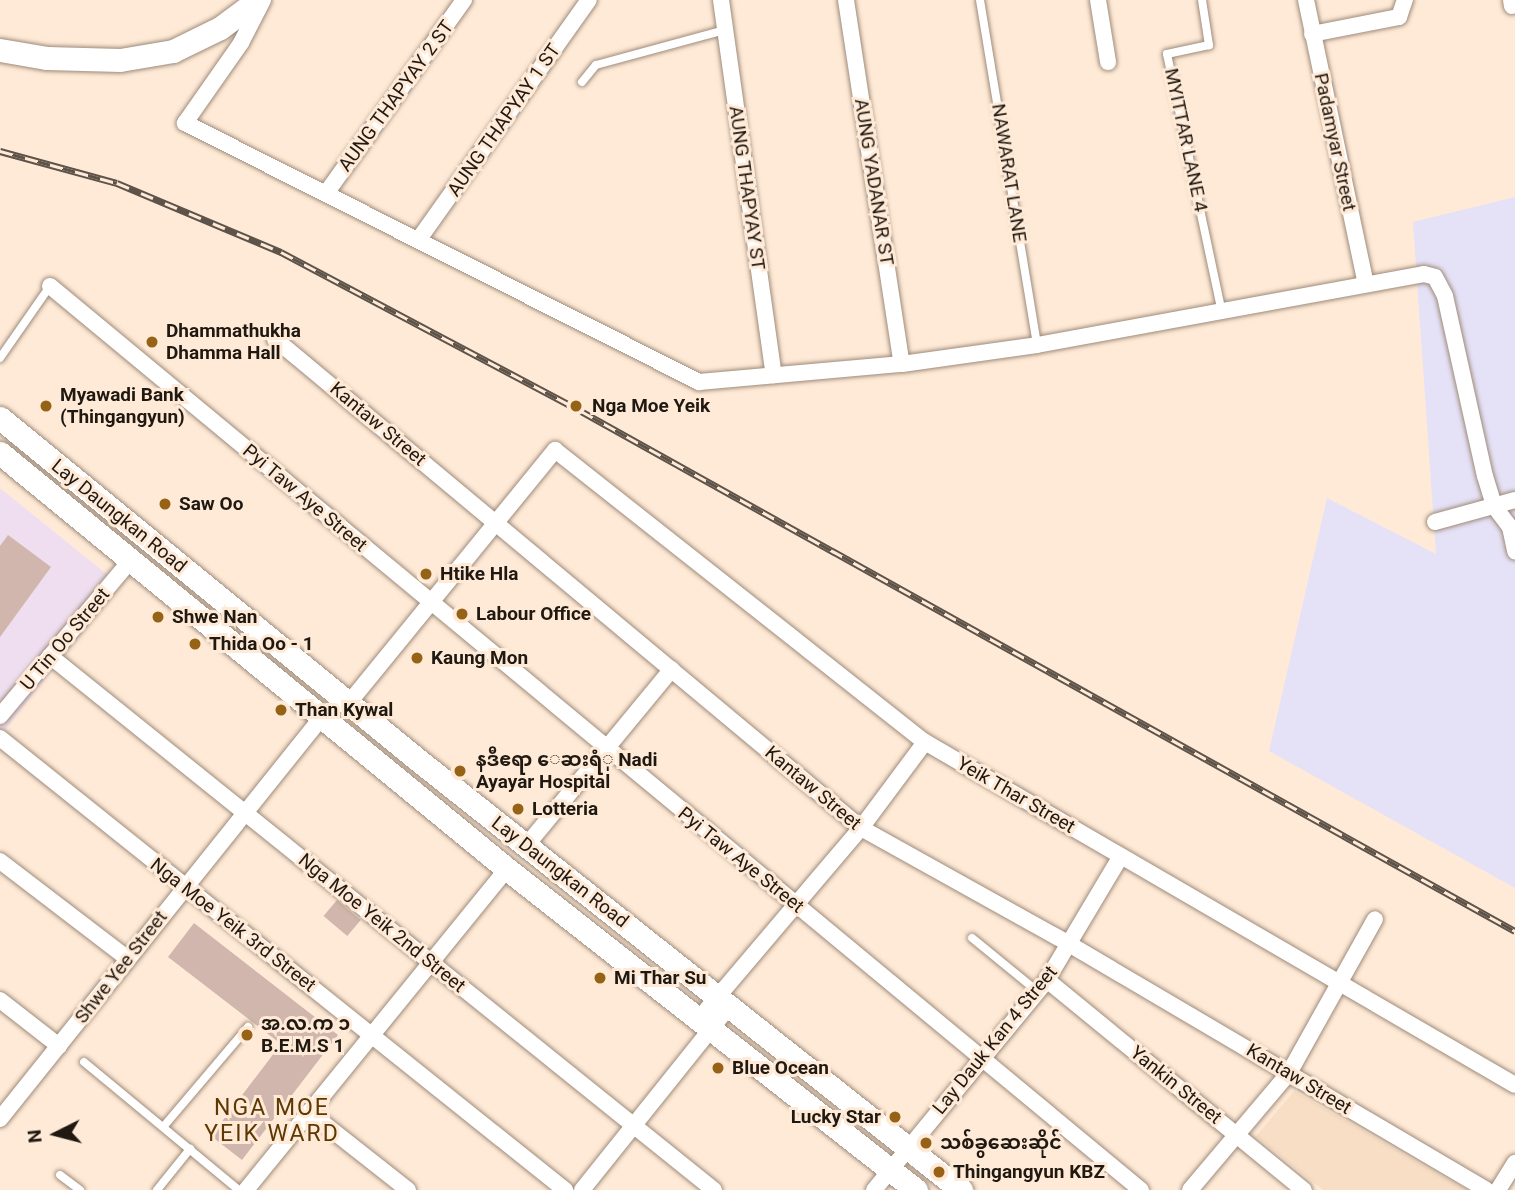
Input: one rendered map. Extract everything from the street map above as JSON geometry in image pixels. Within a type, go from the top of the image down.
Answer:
[{"type":"main road","points":[[0,50],[47,58],[120,60],[173,51],[220,28],[260,0]]},
{"type":"main road","name":"Lay Daungkan Road","points":[[0,418],[348,704],[961,1190]]},
{"type":"main road","name":"Lay Daungkan Road","points":[[0,453],[507,869],[916,1190]]},
{"type":"main road","points":[[400,782],[418,760]]},
{"type":"main road","points":[[507,869],[526,846]]},
{"type":"street","points":[[260,0],[240,43],[186,122],[699,382],[902,364],[1037,345],[1424,274],[1441,284],[1494,506],[1510,527],[1515,551]]},
{"type":"street","name":"AUNG THAPYAY 2 ST","points":[[327,192],[464,0]]},
{"type":"street","name":"AUNG THAPYAY 1 ST","points":[[419,239],[589,0]]},
{"type":"street","name":"AUNG THAPYAY ST","points":[[720,0],[774,375]]},
{"type":"street","name":"AUNG YADANAR ST","points":[[846,0],[902,364]]},
{"type":"street","points":[[1098,0],[1108,62]]},
{"type":"street","name":"Padamyar Street","points":[[1306,0],[1366,284]]},
{"type":"street","points":[[1312,33],[1399,18],[1405,0]]},
{"type":"street","name":"Pyi Taw Aye Street","points":[[50,286],[429,603],[1141,1190]]},
{"type":"street","name":"Kantaw Street","points":[[275,339],[860,828],[1069,944],[1486,1190]]},
{"type":"street","name":"Yeik Thar Street","points":[[496,522],[555,450],[925,743],[1515,1085]]},
{"type":"street","points":[[1435,522],[1515,500]]},
{"type":"street","points":[[348,704],[496,522]]},
{"type":"street","name":"U Tin Oo Street","points":[[0,716],[130,562]]},
{"type":"street","name":"Nga Moe Yeik 2nd Street","points":[[50,656],[714,1190]]},
{"type":"street","points":[[526,846],[671,669]]},
{"type":"street","name":"Shwe Yee Street","points":[[0,1119],[322,717]]},
{"type":"street","name":"Nga Moe Yeik 3rd Street","points":[[0,738],[565,1190]]},
{"type":"street","points":[[582,1190],[636,1127],[705,1025],[794,904],[860,828],[925,743]]},
{"type":"street","name":"Lay Dauk Kan 4 Street","points":[[874,1190],[1042,985],[1121,856]]},
{"type":"street","points":[[0,861],[128,959]]},
{"type":"street","points":[[246,1190],[507,869]]},
{"type":"street","points":[[1190,1190],[1289,1073],[1375,919]]},
{"type":"street","name":"Yankin Street","points":[[1042,985],[1304,1190]]},
{"type":"street","points":[[0,1000],[59,1046]]},
{"type":"street","points":[[309,1112],[408,1190]]},
{"type":"street","points":[[1498,1190],[1515,1163]]},
{"type":"lane","name":"NAWARAT LANE","points":[[981,0],[1037,345]]},
{"type":"lane","name":"MYITTAR LANE 4","points":[[1202,0],[1209,45],[1167,54],[1222,312]]},
{"type":"lane","points":[[582,82],[596,65],[608,60],[725,30]]},
{"type":"lane","points":[[0,358],[50,286]]},
{"type":"lane","points":[[972,938],[1042,985]]},
{"type":"lane","points":[[164,1126],[248,1027]]},
{"type":"lane","points":[[84,1062],[239,1190]]},
{"type":"lane","points":[[157,1190],[190,1149]]},
{"type":"lane","points":[[60,1175],[80,1190]]},
{"type":"shaded area","points":[[1515,197],[1515,888],[1269,751],[1327,498],[1436,554],[1413,222]]},
{"type":"shaded area","points":[[0,488],[120,585],[0,736]]},
{"type":"shaded area","points":[[1294,1091],[1466,1190],[1323,1190],[1256,1136]]},
{"type":"building","points":[[8,535],[51,567],[0,637],[0,546]]},
{"type":"building","points":[[337,900],[361,920],[347,936],[324,916]]},
{"type":"building","points":[[194,923],[338,1035],[242,1160],[211,1136],[281,1044],[168,957]]},
{"type":"railway","points":[[0,151],[117,183],[281,252],[581,411],[1515,931]]},
{"type":"place","name":"Dhammathukha Dhamma Hall","points":[[152,342]]},
{"type":"place","name":"Myawadi Bank (Thingangyun)","points":[[46,406]]},
{"type":"place","name":"Nga Moe Yeik","points":[[576,406]]},
{"type":"place","name":"Saw Oo","points":[[165,504]]},
{"type":"place","name":"Htike Hla","points":[[426,574]]},
{"type":"place","name":"Labour Office","points":[[462,614]]},
{"type":"place","name":"Shwe Nan","points":[[158,617]]},
{"type":"place","name":"Thida Oo - 1","points":[[195,644]]},
{"type":"place","name":"Kaung Mon","points":[[417,658]]},
{"type":"place","name":"Than Kywal","points":[[281,710]]},
{"type":"place","name":"နဒီဧရာ ေဆးရံု Nadi Ayayar Hospital","points":[[460,771]]},
{"type":"place","name":"Lotteria","points":[[518,809]]},
{"type":"place","name":"Mi Thar Su","points":[[600,978]]},
{"type":"place","name":"အ.လ.က ၁ B.E.M.S 1","points":[[247,1035]]},
{"type":"place","name":"Blue Ocean","points":[[718,1068]]},
{"type":"place","name":"Lucky Star","points":[[895,1117]]},
{"type":"place","name":"သစ်ခွဆေးဆိုင်","points":[[926,1143]]},
{"type":"place","name":"Thingangyun KBZ","points":[[939,1172]]},
{"type":"district","name":"NGA MOE YEIK WARD","points":[[272,1121]]}]
